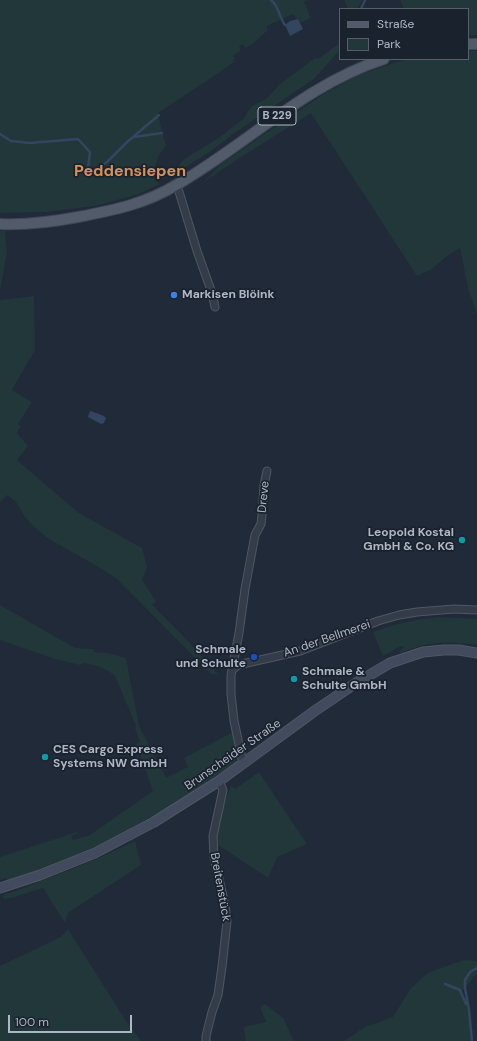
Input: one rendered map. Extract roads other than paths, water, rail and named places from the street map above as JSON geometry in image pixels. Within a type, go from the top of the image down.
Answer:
[{"type":"main road","name":"B 229","points":[[0,224],[30,224],[56,221],[121,209],[151,198],[177,185],[223,155],[288,108],[320,88],[345,74],[381,60]]},
{"type":"main road","name":"Brunscheider Straße","points":[[0,888],[40,875],[95,853],[154,822],[218,781],[321,706],[390,663],[423,652],[459,650],[477,653]]},
{"type":"street","points":[[177,185],[197,251],[212,293],[215,307]]},
{"type":"street","name":"Dreve","points":[[232,670],[255,535],[261,524],[264,485],[267,471]]},
{"type":"street","name":"An der Bellmerei","points":[[232,670],[238,665],[300,651],[378,621],[399,615],[454,608],[477,610]]},
{"type":"street","points":[[232,670],[231,694],[234,721],[243,763]]},
{"type":"street","name":"Breitenstück","points":[[206,1041],[212,1012],[218,995],[227,920],[214,857],[213,843],[213,836],[223,790],[218,781]]},
{"type":"water","points":[[298,19],[303,29],[290,36],[285,25],[290,21]]},
{"type":"water","points":[[90,411],[104,416],[106,418],[104,423],[101,424],[88,417]]},
{"type":"waterway","points":[[271,0],[276,5],[285,25]]},
{"type":"waterway","points":[[361,8],[365,0]]},
{"type":"waterway","points":[[0,134],[11,141],[30,143],[78,139],[90,152],[88,168],[93,171],[107,162],[126,143],[159,115]]},
{"type":"waterway","points":[[134,137],[162,133]]},
{"type":"waterway","points":[[472,1041],[465,980],[470,972],[477,968]]},
{"type":"waterway","points":[[445,984],[460,990],[466,1004]]},
{"type":"place","name":"Markisen Blöink","points":[[174,295]]},
{"type":"place","name":"Leopold Kostal GmbH & Co. KG","points":[[462,540]]},
{"type":"place","name":"Schmale und Schulte","points":[[254,657]]},
{"type":"place","name":"Schmale & Schulte GmbH","points":[[294,679]]},
{"type":"place","name":"CES Cargo Express Systems NW GmbH","points":[[45,757]]},
{"type":"district","name":"Peddensiepen","points":[[130,172]]}]
